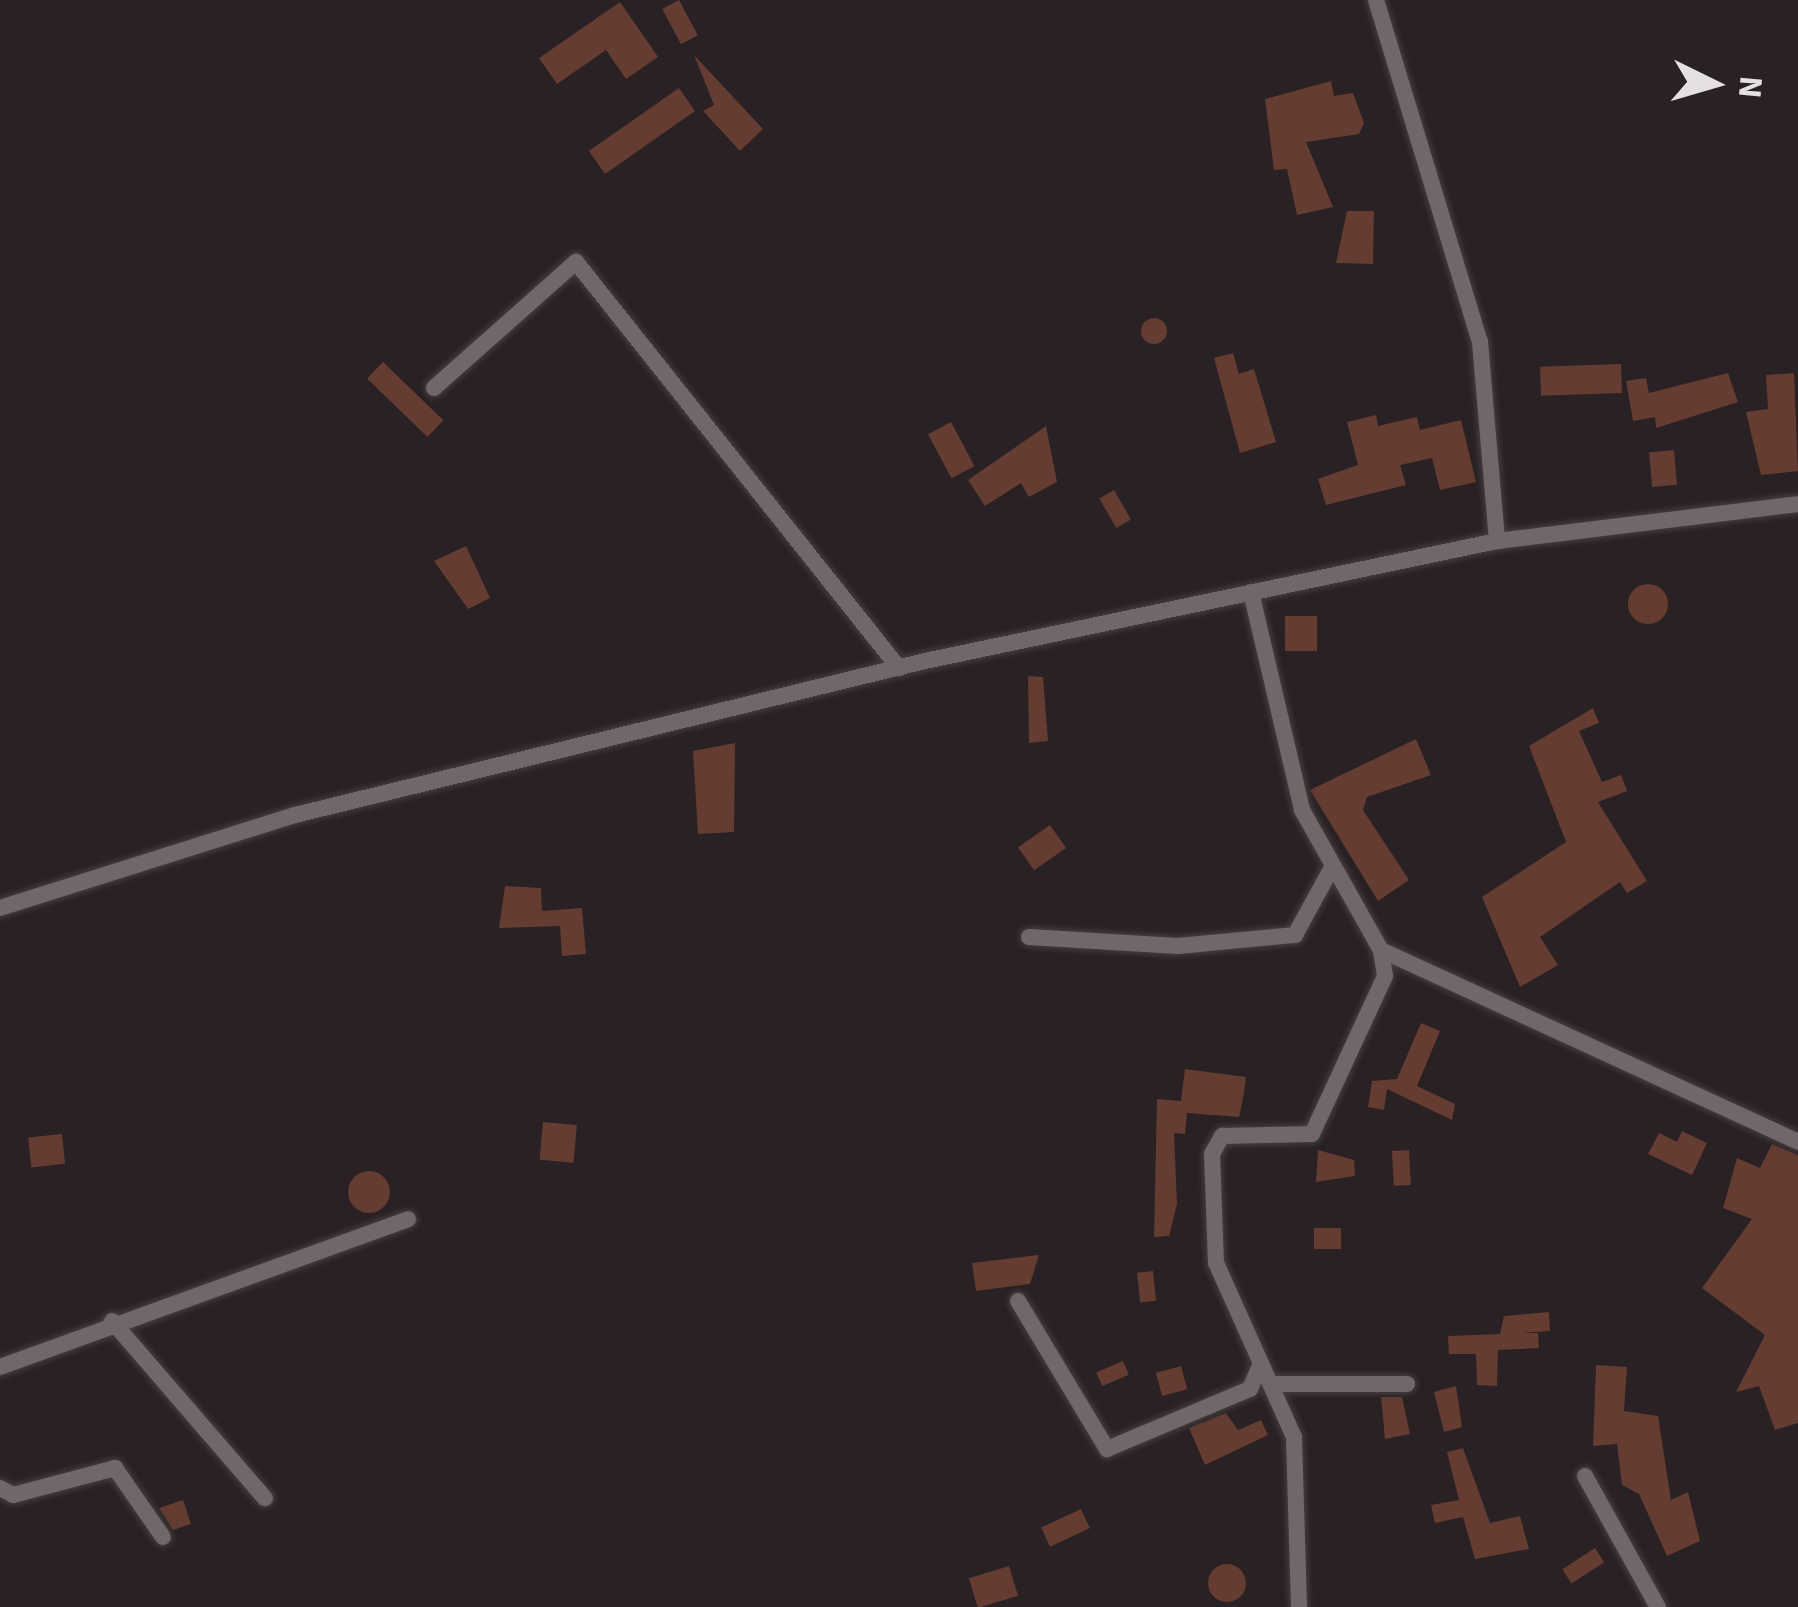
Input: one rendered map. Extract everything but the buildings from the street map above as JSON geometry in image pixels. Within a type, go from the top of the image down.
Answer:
[{"type":"street","points":[[1376,0],[1480,342],[1497,541]]},
{"type":"street","points":[[434,388],[575,262],[899,668]]},
{"type":"street","points":[[0,908],[295,815],[899,668],[1497,541],[1798,504]]},
{"type":"street","points":[[1251,592],[1302,810],[1330,872],[1382,950],[1385,976],[1312,1134],[1222,1136],[1212,1154],[1216,1263],[1260,1365],[1274,1384],[1298,1462],[1299,1607]]},
{"type":"street","points":[[1030,937],[1178,946],[1294,935],[1330,872]]},
{"type":"street","points":[[1382,950],[1798,1142]]},
{"type":"street","points":[[0,1367],[112,1321],[408,1219]]},
{"type":"street","points":[[1018,1301],[1107,1449],[1250,1389],[1260,1365]]},
{"type":"street","points":[[112,1321],[265,1498]]},
{"type":"street","points":[[1274,1384],[1407,1384]]},
{"type":"street","points":[[0,1488],[13,1495],[115,1468],[163,1537]]},
{"type":"street","points":[[1585,1477],[1658,1607]]}]
